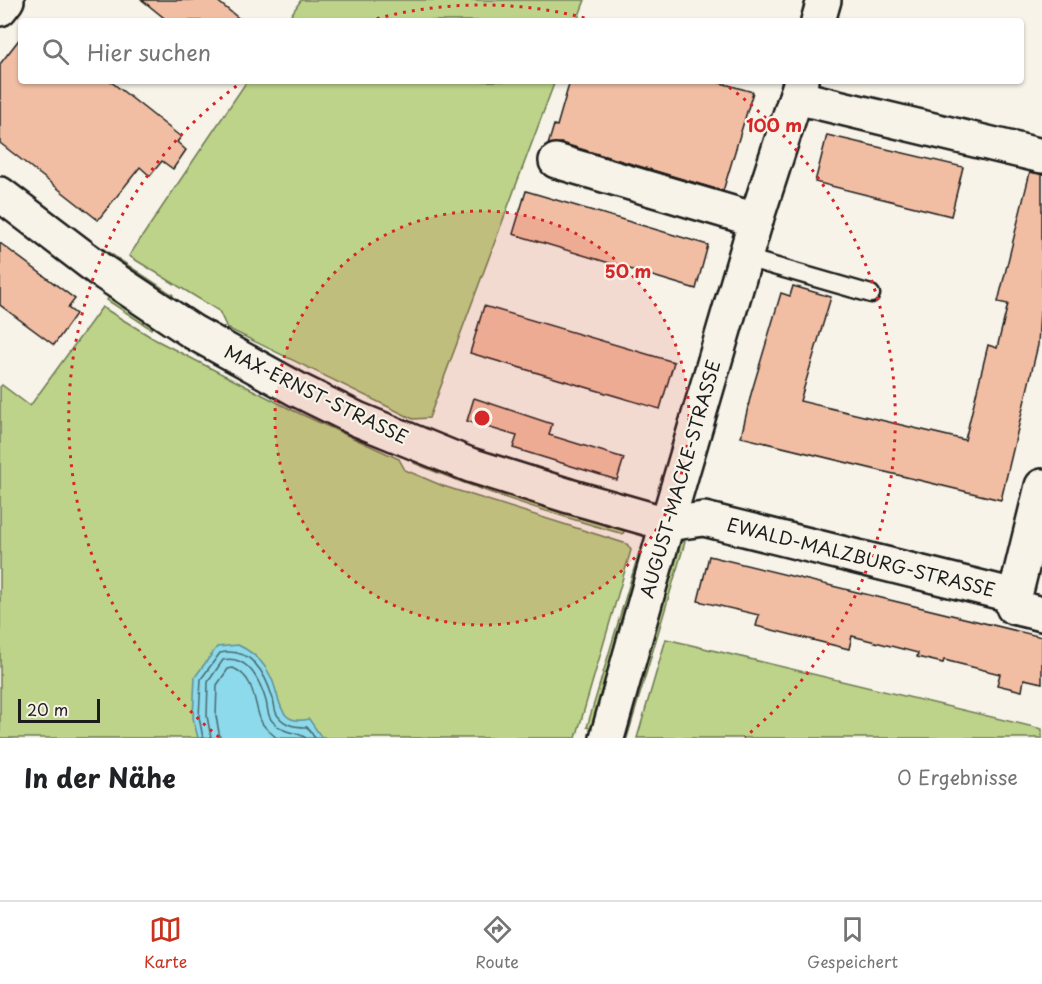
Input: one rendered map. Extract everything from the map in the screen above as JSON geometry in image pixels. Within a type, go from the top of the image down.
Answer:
[{"type":"street","points":[[0,9],[7,0]]},
{"type":"street","points":[[819,18],[824,0]]},
{"type":"street","points":[[799,89],[1042,156]]},
{"type":"street","name":"AUGUST-MACKE-STRASSE","points":[[607,738],[756,220],[799,89]]},
{"type":"street","points":[[556,161],[756,220]]},
{"type":"street","name":"MAX-ERNST-STRASSE","points":[[0,194],[100,270],[161,311],[298,390],[389,433],[470,465],[667,524]]},
{"type":"street","points":[[1015,596],[1042,486]]},
{"type":"street","name":"EWALD-MALZBURG-STRASSE","points":[[667,524],[704,519],[1015,596],[1013,607],[1042,614]]},
{"type":"lane","points":[[746,258],[871,294]]},
{"type":"green space","points":[[301,0],[585,0],[578,18],[289,18]]},
{"type":"green space","points":[[245,84],[554,84],[429,418],[413,419],[227,328],[219,311],[129,256]]},
{"type":"green space","points":[[96,244],[173,295],[166,307],[93,248]]},
{"type":"green space","points":[[111,293],[157,319],[151,329],[107,300]]},
{"type":"green space","points":[[102,307],[156,340],[292,410],[399,459],[405,470],[443,486],[627,544],[631,550],[576,738],[0,738],[0,387],[2,385],[30,406]]},
{"type":"green space","points":[[417,456],[626,526],[623,534],[517,502],[414,463]]},
{"type":"green space","points":[[678,539],[685,542],[627,738],[619,736]]},
{"type":"green space","points":[[639,552],[647,555],[596,730],[587,727]]},
{"type":"green space","points":[[666,639],[1042,729],[1042,738],[637,738]]},
{"type":"water","points":[[238,645],[253,654],[265,667],[286,715],[291,719],[309,719],[322,738],[198,738],[193,718],[195,677],[217,647]]},
{"type":"building","points":[[142,0],[216,0],[238,18],[164,18]]},
{"type":"building","points":[[18,41],[18,84],[114,84],[181,137],[177,142],[186,150],[173,169],[162,161],[150,176],[140,167],[98,220],[0,143],[0,64]]},
{"type":"building","points":[[569,84],[725,84],[753,92],[723,191],[561,143],[548,145],[554,125],[557,126]]},
{"type":"building","points":[[827,135],[963,167],[951,216],[815,182]]},
{"type":"building","points":[[1030,172],[1042,174],[1042,312],[1040,311],[1038,345],[1001,500],[741,437],[751,394],[781,293],[790,296],[793,286],[831,297],[800,401],[965,440],[988,345],[997,348],[1008,304],[998,302]]},
{"type":"building","points":[[526,191],[708,245],[696,289],[513,234]]},
{"type":"building","points":[[0,243],[75,299],[68,308],[76,314],[54,345],[0,305]]},
{"type":"building","points":[[484,306],[674,362],[660,409],[470,353]]},
{"type":"building","points":[[474,398],[552,424],[549,435],[624,458],[617,480],[513,448],[517,436],[467,421]]},
{"type":"building","points":[[709,556],[1042,637],[1042,683],[1024,679],[1022,691],[997,685],[1000,674],[944,660],[943,663],[917,657],[918,653],[852,636],[849,649],[756,626],[759,615],[698,601]]}]
